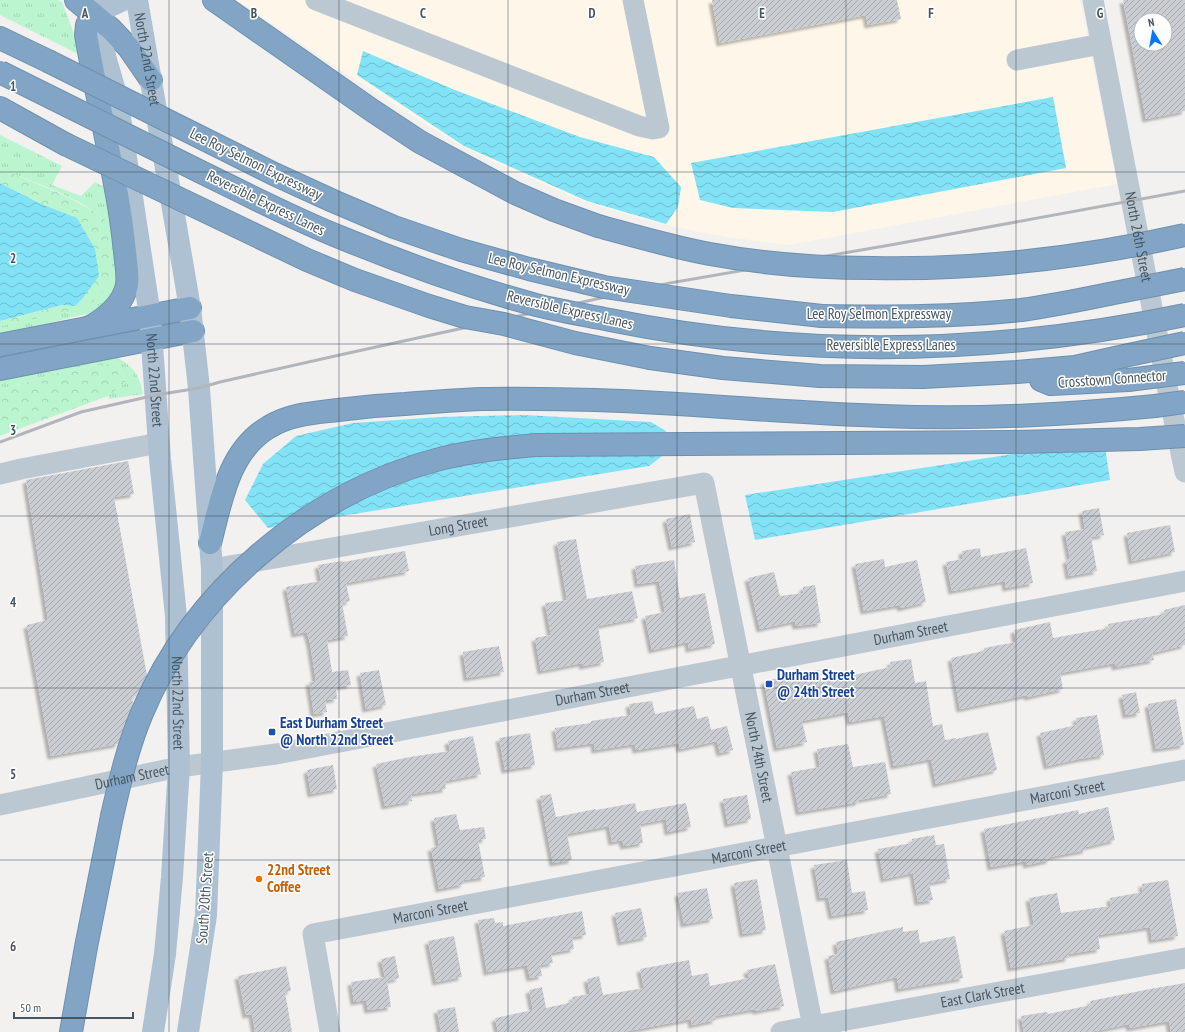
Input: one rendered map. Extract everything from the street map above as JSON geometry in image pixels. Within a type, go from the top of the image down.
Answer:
[{"type":"highway","points":[[76,0],[90,7],[129,48],[151,80]]},
{"type":"highway","points":[[214,0],[420,142],[515,193],[554,210],[598,226],[659,243],[709,254],[754,261],[801,266],[884,269],[949,268],[1038,261],[1132,246],[1185,235]]},
{"type":"highway","points":[[90,7],[86,35],[109,149],[123,232],[127,269],[127,284],[123,296],[116,307],[104,318],[90,327]]},
{"type":"highway","name":"Lee Roy Selmon Expressway","points":[[0,38],[274,174],[394,227],[461,250],[529,269],[604,287],[731,306],[822,316],[876,316],[932,315],[1022,310],[1185,279]]},
{"type":"highway","name":"Reversible Express Lanes","points":[[0,72],[276,209],[340,238],[422,269],[495,292],[538,305],[592,317],[642,327],[702,336],[777,344],[858,348],[1000,343],[1074,334],[1185,314]]},
{"type":"highway","points":[[0,108],[65,144],[307,260],[355,280],[465,317],[504,324],[575,343],[650,358],[716,367],[820,376],[923,377],[1075,367],[1185,343]]},
{"type":"highway","points":[[0,118],[38,128]]},
{"type":"highway","points":[[0,345],[190,308]]},
{"type":"highway","points":[[0,369],[193,331]]},
{"type":"highway","name":"Crosstown Connector","points":[[1017,372],[1051,384],[1128,380],[1185,373]]},
{"type":"highway","points":[[210,543],[228,479],[237,459],[245,447],[266,428],[292,416],[304,414],[376,405],[483,399],[597,400],[884,416],[966,417],[1072,413],[1185,402]]},
{"type":"highway","points":[[71,1032],[86,947],[124,764],[142,712],[156,684],[180,644],[204,611],[237,575],[270,545],[292,528],[344,497],[366,486],[413,467],[469,453],[508,447],[536,445],[1019,442],[1132,440],[1185,436]]},
{"type":"main road","points":[[90,7],[123,0]]},
{"type":"main road","name":"North 22nd Street","points":[[137,0],[190,308],[199,388],[212,569],[212,763]]},
{"type":"main road","name":"North 22nd Street","points":[[90,7],[117,98],[150,316],[159,443],[176,616],[179,767]]},
{"type":"main road","name":"South 20th Street","points":[[188,1032],[206,915],[212,763]]},
{"type":"main road","points":[[153,1032],[166,938],[172,877],[179,767]]},
{"type":"street","points":[[316,0],[639,126],[653,129],[659,128],[633,0]]},
{"type":"street","name":"North 26th Street","points":[[1092,0],[1185,472]]},
{"type":"street","points":[[1017,60],[1101,44]]},
{"type":"street","points":[[0,474],[20,468],[159,443]]},
{"type":"street","name":"Long Street","points":[[212,569],[704,483]]},
{"type":"street","name":"North 24th Street","points":[[704,483],[813,1029]]},
{"type":"street","name":"Durham Street","points":[[0,805],[179,767],[276,754],[1185,581]]},
{"type":"street","name":"Marconi Street","points":[[330,1032],[314,934],[1185,770]]},
{"type":"street","name":"East Clark Street","points":[[781,1032],[813,1029],[1185,958]]},
{"type":"shaded area","points":[[237,0],[1080,0],[1117,184],[789,245],[727,237],[675,227],[635,217],[581,200],[522,175],[462,146],[335,66]]},
{"type":"green space","points":[[0,0],[58,0],[62,2],[72,28],[78,54],[0,15]]},
{"type":"green space","points":[[0,135],[62,166],[52,185],[81,196],[95,182],[106,188],[118,282],[109,300],[94,312],[0,335],[0,326],[88,306],[110,226],[100,216],[88,208],[59,192],[0,168]]},
{"type":"green space","points":[[0,168],[68,197],[93,211],[104,219],[110,226],[118,269],[116,279],[88,306],[54,315],[0,326],[0,321],[62,305],[75,305],[77,218],[39,203],[0,183]]},
{"type":"green space","points":[[115,356],[131,367],[137,375],[143,394],[109,399],[108,396],[126,382],[118,363],[92,366],[53,374],[0,390],[0,377]]},
{"type":"green space","points":[[118,363],[126,382],[108,396],[0,436],[0,390],[53,374],[92,366]]},
{"type":"water","points":[[363,51],[455,90],[580,137],[654,157],[681,187],[678,207],[666,224],[587,201],[464,146],[357,75]]},
{"type":"water","points":[[1053,97],[1066,168],[833,212],[733,208],[700,200],[691,163]]},
{"type":"water","points":[[0,183],[39,203],[77,218],[95,249],[99,276],[75,306],[62,305],[0,321]]},
{"type":"water","points":[[524,415],[651,422],[666,431],[666,453],[649,466],[268,528],[245,500],[263,464],[296,436],[353,423],[440,417]]},
{"type":"water","points":[[1104,440],[1110,480],[755,540],[745,495]]},
{"type":"building","points":[[712,0],[897,0],[901,19],[868,25],[866,15],[720,43]]},
{"type":"building","points":[[1123,0],[1185,0],[1185,111],[1146,119],[1133,52],[1173,52],[1173,12],[1133,12],[1133,52]]},
{"type":"building","points":[[128,461],[134,494],[114,497],[147,675],[136,696],[132,697],[133,703],[118,744],[51,756],[27,625],[48,620],[26,480]]},
{"type":"building","points":[[1099,508],[1104,535],[1091,537],[1097,571],[1069,576],[1066,560],[1070,559],[1065,532],[1085,529],[1082,511]]},
{"type":"building","points":[[690,514],[695,542],[672,547],[666,519]]},
{"type":"building","points":[[1170,525],[1175,552],[1132,561],[1127,533]]},
{"type":"building","points":[[576,539],[587,599],[632,591],[638,618],[598,626],[604,662],[583,666],[582,663],[541,671],[535,638],[551,635],[545,603],[567,600],[557,542]]},
{"type":"building","points":[[980,548],[981,557],[1026,548],[1033,583],[1006,588],[1005,581],[952,591],[946,562],[963,559],[962,551]]},
{"type":"building","points":[[405,551],[409,571],[346,583],[350,601],[342,603],[348,636],[327,640],[332,672],[348,670],[351,685],[336,687],[337,699],[325,700],[327,712],[314,714],[309,682],[316,681],[310,643],[307,632],[295,634],[286,587],[321,581],[318,565]]},
{"type":"building","points":[[884,559],[885,567],[917,560],[926,602],[901,608],[900,605],[864,611],[855,564]]},
{"type":"building","points":[[674,560],[680,598],[705,593],[715,644],[689,649],[688,642],[652,650],[645,616],[665,612],[659,581],[638,584],[635,566]]},
{"type":"building","points":[[774,572],[780,596],[803,593],[803,587],[815,585],[821,623],[796,626],[795,621],[760,629],[748,578]]},
{"type":"building","points":[[1185,605],[1185,645],[1152,653],[1154,660],[1115,667],[1115,663],[1060,673],[1063,689],[960,709],[951,658],[984,651],[984,648],[1016,642],[1014,630],[1050,622],[1053,638],[1109,628],[1108,624],[1165,614],[1164,610]]},
{"type":"building","points":[[499,646],[504,672],[467,678],[463,652]]},
{"type":"building","points":[[911,659],[915,683],[926,681],[933,726],[942,724],[945,740],[988,732],[997,770],[936,784],[931,759],[894,766],[884,716],[850,722],[848,712],[802,721],[807,742],[777,748],[764,681],[819,670],[821,682],[891,667],[890,662]]},
{"type":"building","points":[[379,670],[386,705],[366,709],[360,673]]},
{"type":"building","points":[[1136,692],[1140,713],[1126,715],[1122,695]]},
{"type":"building","points":[[1176,699],[1184,745],[1156,749],[1148,704]]},
{"type":"building","points":[[652,701],[655,714],[694,706],[697,719],[708,716],[711,730],[727,726],[733,750],[720,753],[717,741],[680,749],[679,743],[636,750],[635,744],[595,750],[594,743],[558,748],[555,728],[631,715],[629,704]]},
{"type":"building","points":[[1097,715],[1104,755],[1047,766],[1040,733],[1077,725],[1076,718]]},
{"type":"building","points":[[530,733],[535,765],[505,770],[499,738]]},
{"type":"building","points":[[473,736],[481,774],[445,781],[446,789],[411,794],[412,801],[385,806],[376,764],[450,751],[448,741]]},
{"type":"building","points":[[848,744],[853,767],[885,762],[891,794],[859,800],[859,802],[799,812],[791,772],[820,767],[817,749]]},
{"type":"building","points":[[333,765],[337,789],[311,794],[307,770]]},
{"type":"building","points":[[551,794],[556,817],[635,803],[637,812],[686,803],[691,827],[668,832],[666,819],[640,824],[643,843],[624,846],[622,840],[612,842],[609,826],[567,834],[572,860],[553,863],[540,796]]},
{"type":"building","points":[[747,795],[751,819],[728,824],[723,799]]},
{"type":"building","points":[[1108,807],[1115,840],[1086,847],[1086,850],[1050,857],[1050,860],[1027,865],[1026,861],[991,867],[984,829],[1078,810],[1079,814]]},
{"type":"building","points":[[456,814],[460,830],[484,827],[486,839],[478,840],[485,877],[463,880],[464,884],[439,889],[431,848],[439,846],[434,818]]},
{"type":"building","points":[[934,835],[936,845],[944,844],[950,879],[929,883],[933,900],[918,902],[913,873],[884,879],[878,849],[912,843],[912,839]]},
{"type":"building","points":[[847,860],[852,893],[865,891],[868,910],[832,916],[828,897],[820,898],[814,865]]},
{"type":"building","points":[[757,879],[766,930],[743,934],[734,883]]},
{"type":"building","points":[[1168,880],[1178,936],[1152,940],[1150,927],[1098,935],[1100,949],[1068,954],[1069,958],[1011,968],[1004,931],[1034,925],[1029,898],[1057,893],[1061,913],[1111,906],[1110,898],[1143,892],[1142,884]]},
{"type":"building","points":[[707,888],[713,919],[684,924],[678,893]]},
{"type":"building","points":[[641,908],[647,937],[621,942],[615,913]]},
{"type":"building","points":[[582,911],[586,935],[572,937],[574,949],[551,953],[553,963],[540,965],[542,976],[530,978],[527,965],[487,972],[478,920],[494,918],[495,923],[503,922],[503,926]]},
{"type":"building","points":[[903,927],[903,932],[918,930],[920,943],[955,936],[963,978],[899,989],[897,977],[834,991],[828,956],[838,954],[836,942]]},
{"type":"building","points":[[454,936],[462,977],[436,982],[428,941]]},
{"type":"building","points":[[395,956],[399,978],[387,981],[391,1007],[368,1010],[366,1000],[354,1002],[351,982],[385,977],[381,959]]},
{"type":"building","points":[[689,960],[692,976],[708,973],[710,986],[749,978],[747,970],[775,964],[784,1006],[715,1016],[716,1020],[692,1025],[691,1019],[623,1032],[498,1032],[495,1018],[533,1010],[529,990],[542,987],[546,1008],[573,1002],[572,997],[590,994],[587,979],[599,976],[603,995],[644,988],[640,969]]},
{"type":"building","points":[[286,966],[291,991],[285,992],[292,1032],[255,1032],[252,1014],[246,1015],[238,976]]},
{"type":"building","points":[[1185,983],[1185,1032],[1171,1032],[1169,1021],[1130,1028],[1129,1024],[1090,1032],[1024,1032],[1021,1016],[1047,1012],[1048,1014],[1091,1005],[1090,1001]]},
{"type":"building","points":[[455,1007],[459,1032],[441,1032],[437,1010]]},
{"type":"railway","points":[[0,442],[81,412],[156,395],[199,388],[344,354],[670,283],[896,244],[1185,191]]},
{"type":"place","name":"Durham Street @ 24th Street","points":[[769,684]]},
{"type":"place","name":"East Durham Street @ North 22nd Street","points":[[272,732]]},
{"type":"place","name":"22nd Street Coffee","points":[[259,879]]}]
